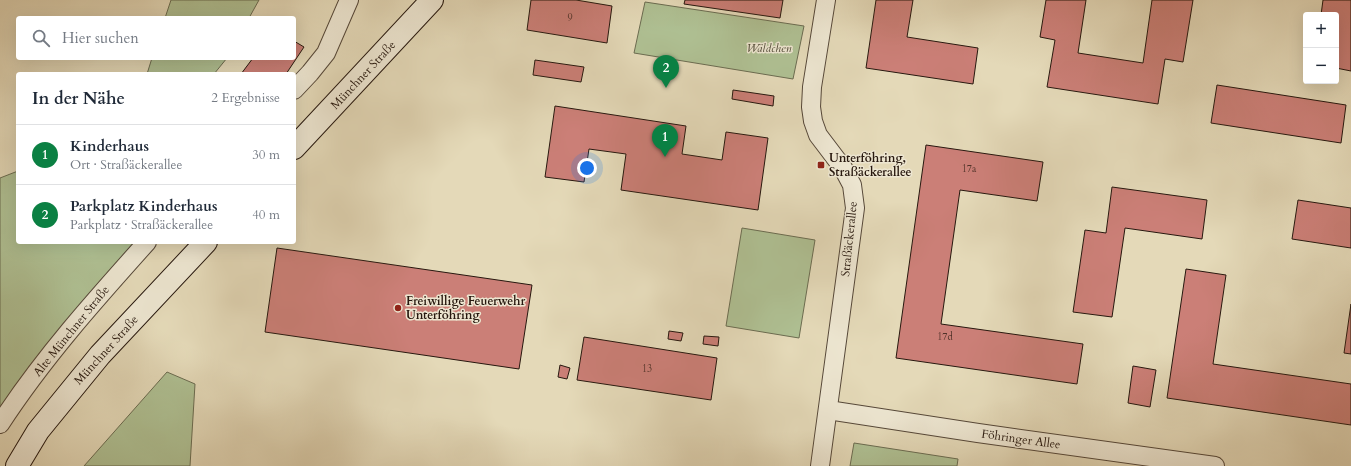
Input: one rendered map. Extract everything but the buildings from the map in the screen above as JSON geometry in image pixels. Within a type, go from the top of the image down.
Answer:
[{"type":"main road","name":"Münchner Straße","points":[[296,146],[432,0]]},
{"type":"main road","name":"Münchner Straße","points":[[17,466],[38,431],[100,355],[204,244]]},
{"type":"street","points":[[296,88],[326,53],[349,0]]},
{"type":"street","name":"Straßäckerallee","points":[[820,466],[855,208],[852,185],[844,168],[818,135],[813,121],[811,107],[812,87],[826,0]]},
{"type":"street","name":"Alte Münchner Straße","points":[[0,424],[17,398],[89,307],[145,244]]},
{"type":"street","name":"Föhringer Allee","points":[[828,410],[978,433],[1215,466]]},
{"type":"green space","points":[[171,0],[259,0],[250,16],[166,16]]},
{"type":"green space","name":"Wäldchen","points":[[645,2],[804,26],[793,79],[634,53]]},
{"type":"green space","points":[[151,60],[225,60],[216,72],[148,72]]},
{"type":"green space","points":[[16,172],[16,244],[136,244],[0,424],[0,178]]},
{"type":"green space","points":[[742,228],[815,240],[799,338],[726,326]]},
{"type":"green space","points":[[167,372],[195,384],[190,466],[84,466]]},
{"type":"green space","points":[[854,443],[958,459],[957,466],[850,466]]},
{"type":"place","name":"Parkplatz Kinderhaus","points":[[666,88]]},
{"type":"place","name":"Kinderhaus","points":[[665,157]]},
{"type":"place","name":"Unterföhring, Straßäckerallee","points":[[821,165]]},
{"type":"place","name":"Freiwillige Feuerwehr Unterföhring","points":[[398,308]]}]
